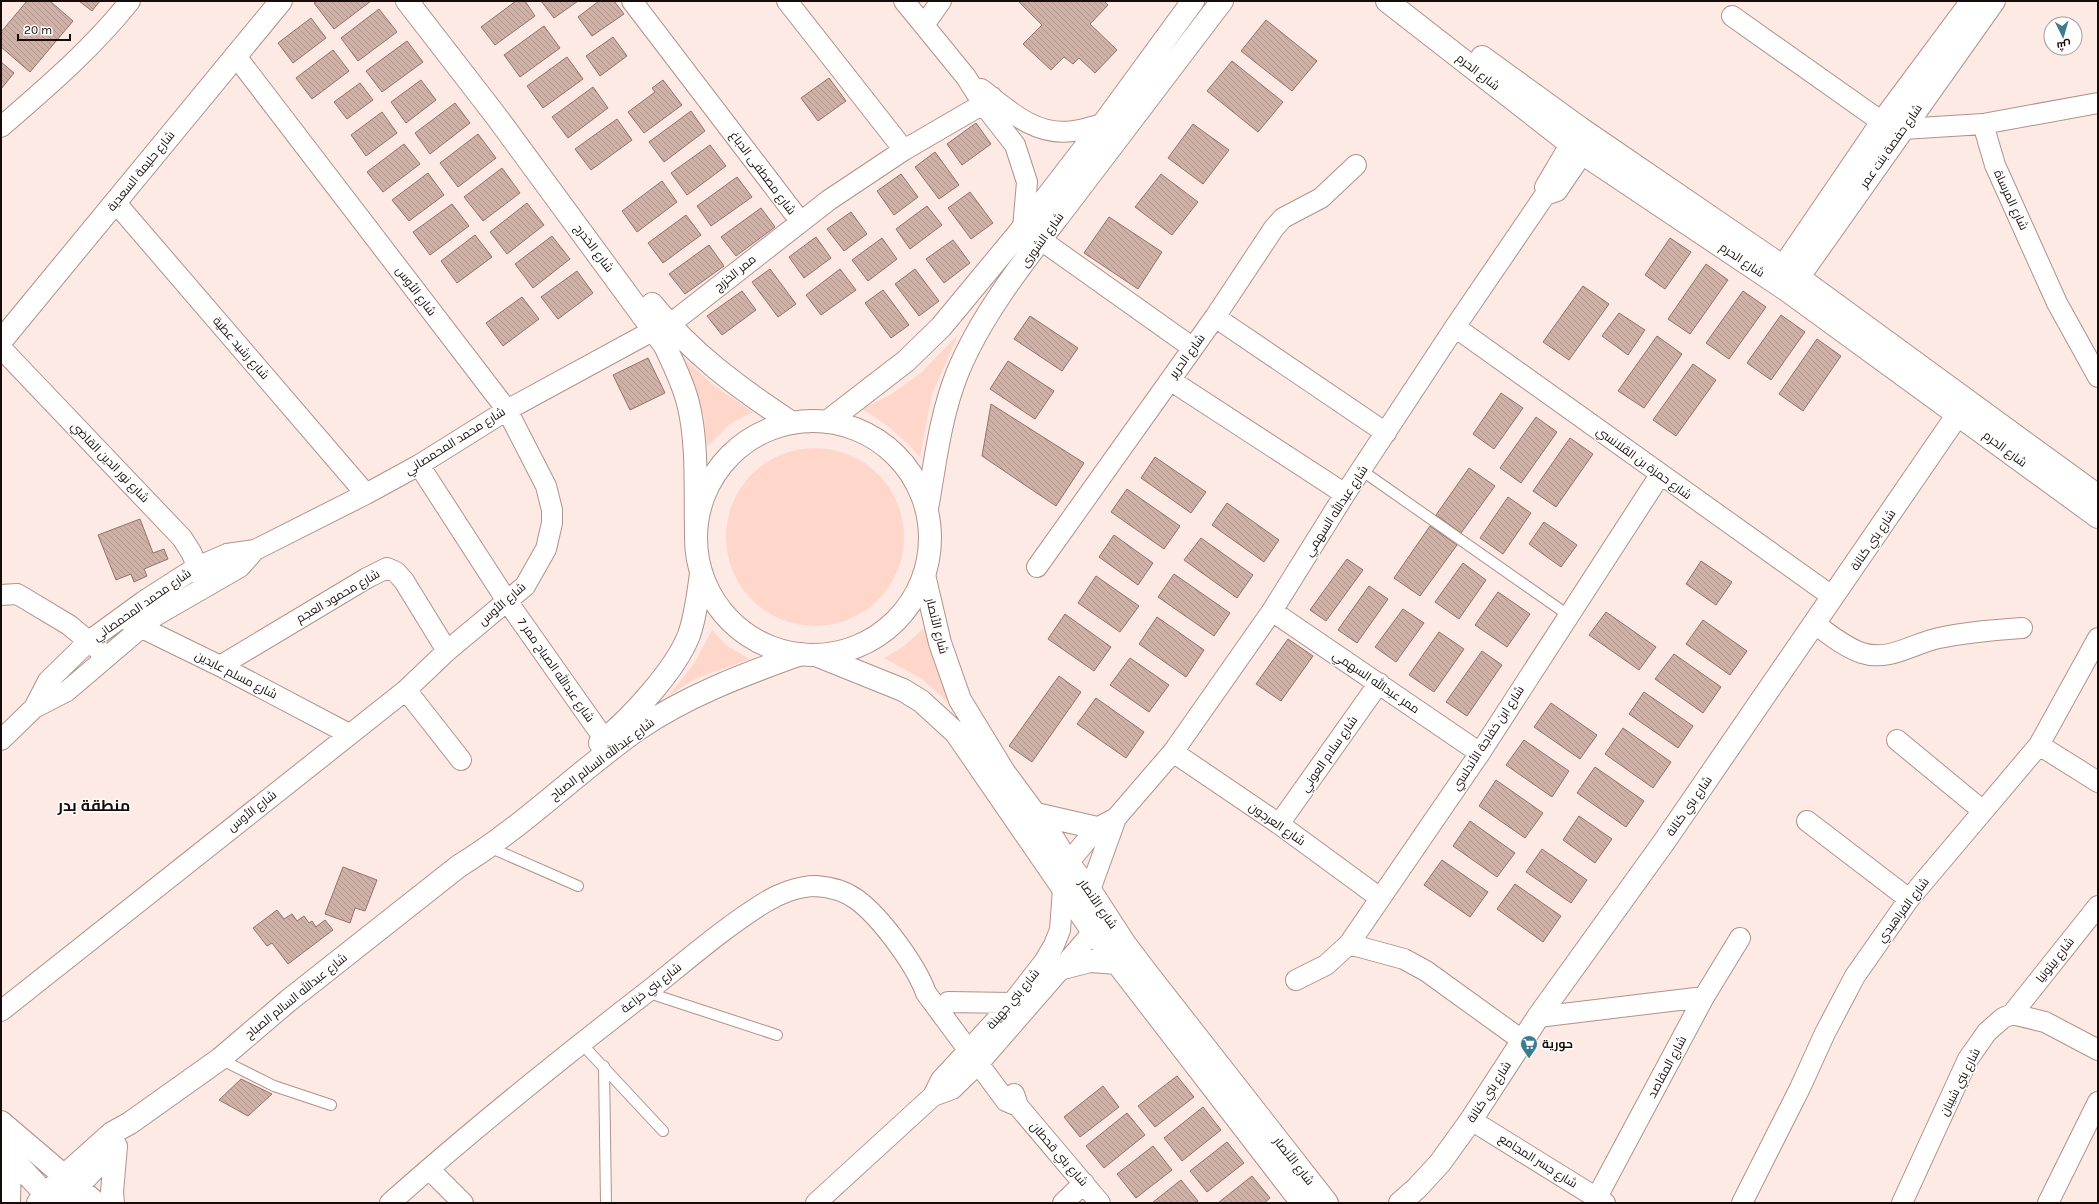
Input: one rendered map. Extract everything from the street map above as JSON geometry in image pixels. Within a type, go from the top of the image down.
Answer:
[{"type":"street","points":[[1,127],[87,50],[113,23],[130,1]]},
{"type":"street","name":"شارع حليمة السعدية","points":[[1,341],[281,1]]},
{"type":"street","name":"شارع الخدرج","points":[[407,1],[662,328],[721,374],[792,423]]},
{"type":"street","name":"شارع الخدرج","points":[[422,1],[662,328],[665,346],[680,377],[688,405],[693,432],[696,530]]},
{"type":"street","name":"شارع مصطفى الدباغ","points":[[632,1],[800,221],[865,175],[987,101]]},
{"type":"street","points":[[787,1],[904,150]]},
{"type":"street","points":[[904,1],[987,101],[1015,145],[1022,162],[1027,182],[1023,228]]},
{"type":"street","points":[[924,25],[941,1]]},
{"type":"street","name":"شارع الشورى","points":[[827,422],[906,361],[936,332],[1023,228],[1103,124],[1193,1]]},
{"type":"street","name":"شارع الشورى","points":[[927,510],[941,430],[957,374],[972,343],[993,307],[1041,240],[1222,1]]},
{"type":"street","name":"شارع الحرم","points":[[1387,1],[1582,140],[1786,279],[1963,408],[2098,517]]},
{"type":"street","name":"شارع الحرم","points":[[1404,1],[1582,140]]},
{"type":"street","name":"شارع حفصة بنت عمر","points":[[1786,279],[1882,122],[1972,1]]},
{"type":"street","name":"شارع حفصة بنت عمر","points":[[1786,279],[1903,129],[1994,1]]},
{"type":"street","points":[[1732,16],[1882,122],[1903,129],[1983,124],[2098,103]]},
{"type":"street","name":"شارع الأوس","points":[[1,1011],[406,690],[447,650],[525,586],[539,564],[546,549],[552,523],[552,510],[546,486],[507,410],[235,55]]},
{"type":"street","points":[[987,101],[1026,123],[1046,131],[1073,131],[1103,124]]},
{"type":"street","name":"شارع المرساة","points":[[1983,124],[1995,165],[2057,303],[2098,378]]},
{"type":"street","name":"شارع عبدالله السهمي","points":[[1090,890],[1116,818],[1173,752],[1272,612],[1345,494],[1455,327],[1546,196],[1545,185],[1582,140]]},
{"type":"street","name":"شارع الحرير","points":[[1037,567],[1215,317],[1274,228],[1283,218],[1321,198],[1356,165]]},
{"type":"street","name":"شارع رشيد عطية","points":[[116,203],[366,494]]},
{"type":"street","name":"ممر الخزرج","points":[[662,328],[800,221]]},
{"type":"street","points":[[1041,240],[1193,348]]},
{"type":"street","points":[[1215,317],[1386,433]]},
{"type":"street","name":"شارع حمزة بن القلانسي","points":[[1455,327],[1660,475],[1833,597]]},
{"type":"street","name":"شارع محمد المحمصاني","points":[[34,708],[48,680],[89,641],[122,616],[197,567],[227,554],[255,550],[366,494],[419,465],[507,410],[662,328]]},
{"type":"street","name":"شارع نور الدين القاضي","points":[[1,348],[182,538],[206,585]]},
{"type":"street","points":[[1170,380],[1345,494]]},
{"type":"street","name":"شارع الحرم","points":[[1963,408],[2098,496]]},
{"type":"street","name":"شارع بني كنانة","points":[[1400,1203],[1417,1188],[1440,1163],[1471,1120],[1538,1017],[1664,842],[1963,408]]},
{"type":"street","points":[[827,422],[848,426],[868,434],[891,451],[914,478],[927,510],[930,543],[924,575],[916,593],[908,606],[883,632],[854,647],[838,652],[808,655],[770,647],[740,630],[717,605],[701,574],[696,549],[696,530],[702,498],[714,475],[726,460],[750,439],[767,430],[792,423],[827,422]]},
{"type":"street","name":"شارع عبدالله الصباح ممر 7","points":[[419,465],[507,601],[605,740]]},
{"type":"street","name":"شارع ابن خفاجة الأندلسي","points":[[1296,980],[1326,965],[1349,944],[1480,754],[1660,475]]},
{"type":"street","name":"شارع محمد المحمصاني","points":[[1,740],[34,708],[67,691],[106,656],[155,616],[206,585],[240,567],[255,550]]},
{"type":"street","name":"شارع محمود العجم","points":[[220,666],[372,575],[388,568],[396,572],[404,581],[447,650]]},
{"type":"street","name":"شارع عبدالله السالم الصباح","points":[[459,866],[476,840],[605,740],[644,701],[679,655],[689,635],[695,615],[701,574]]},
{"type":"street","name":"شارع الأنصار","points":[[924,575],[940,643],[960,700],[1004,772],[1036,814],[1068,863],[1090,890],[1186,1038]]},
{"type":"street","points":[[1,595],[17,594],[69,625],[106,656]]},
{"type":"street","name":"ممر عبدالله السهمي","points":[[1272,612],[1379,683],[1480,754]]},
{"type":"street","name":"شارع مسلم عابدين","points":[[122,616],[140,628],[220,666],[349,734]]},
{"type":"street","points":[[1815,624],[1846,646],[1871,655],[1902,651],[1938,638],[1979,631],[2022,628]]},
{"type":"street","name":"شارع الفراهيدي","points":[[1742,1203],[1800,1088],[1825,1033],[1855,976],[1909,899],[2039,745],[2098,638]]},
{"type":"street","name":"شارع الأنصار","points":[[808,655],[904,690],[937,714],[956,733],[1063,889],[1118,963],[1186,1038],[1277,1155],[1327,1203]]},
{"type":"street","name":"شارع عبدالله السالم الصباح","points":[[71,1181],[112,1133],[130,1123],[220,1059],[288,1001],[459,866],[489,846],[637,731],[669,710],[758,670],[808,655]]},
{"type":"street","name":"شارع سلام العوني","points":[[1279,824],[1379,683]]},
{"type":"street","points":[[406,690],[461,760]]},
{"type":"street","points":[[1897,740],[1983,811]]},
{"type":"street","points":[[2039,745],[2098,782]]},
{"type":"street","name":"شارع العرجون","points":[[1173,752],[1279,824],[1380,898]]},
{"type":"street","points":[[1036,814],[1097,828]]},
{"type":"street","name":"شارع عبدالله السهمي","points":[[1063,889],[1064,874],[1068,863],[1097,828],[1116,818]]},
{"type":"street","points":[[1807,821],[1909,899]]},
{"type":"street","name":"شارع بني خزاعة","points":[[390,1203],[580,1042],[764,902],[789,890],[815,886],[836,889],[855,898],[874,916],[919,975],[926,993],[978,1052]]},
{"type":"street","name":"شارع بني جهينة","points":[[978,1052],[1012,1003],[1044,962],[1054,945],[1060,930],[1063,889]]},
{"type":"street","points":[[1090,890],[1095,912],[1094,932]]},
{"type":"street","name":"شارع بيتونيا","points":[[2012,1014],[2098,906]]},
{"type":"street","name":"شارع بني جهينة","points":[[816,1203],[933,1096],[941,1080],[978,1052],[1063,968],[1094,932]]},
{"type":"street","name":"شارع المقاصد","points":[[1601,1200],[1704,997],[1740,938]]},
{"type":"street","points":[[1349,944],[1404,959],[1426,971],[1523,1041]]},
{"type":"street","points":[[1063,968],[1090,961],[1118,963]]},
{"type":"street","name":"شارع بني خزاعة","points":[[919,975],[934,985],[948,1002],[978,1052]]},
{"type":"street","points":[[1538,1017],[1704,997]]},
{"type":"street","points":[[948,1002],[1012,1003]]},
{"type":"street","points":[[2012,1014],[2045,1022],[2098,1050]]},
{"type":"street","name":"شارع بني شيبان","points":[[1902,1203],[1968,1059],[1987,1032],[2003,1018],[2012,1014]]},
{"type":"street","name":"شارع بني قحطان","points":[[978,1052],[1006,1101],[1018,1106],[1100,1203]]},
{"type":"street","points":[[2048,1203],[2098,1102]]},
{"type":"street","name":"شارع جسر المجامع","points":[[1471,1120],[1601,1200]]},
{"type":"street","points":[[1,1122],[96,1203]]},
{"type":"street","name":"شارع عبدالله السالم الصباح","points":[[50,1201],[71,1181],[116,1146],[125,1135],[130,1123]]},
{"type":"street","points":[[113,1203],[112,1192],[116,1146]]},
{"type":"street","points":[[6,1152],[50,1201]]},
{"type":"street","points":[[6,1152],[9,1203]]},
{"type":"street","name":"شارع الأنصار","points":[[1277,1155],[1302,1203]]},
{"type":"street","points":[[429,1169],[463,1203]]},
{"type":"street","points":[[1063,1203],[1084,1183]]},
{"type":"lane","points":[[1361,470],[1568,616]]},
{"type":"lane","points":[[489,846],[578,886]]},
{"type":"lane","points":[[646,992],[777,1035]]},
{"type":"lane","points":[[580,1042],[663,1131]]},
{"type":"lane","points":[[220,1059],[274,1086],[331,1105]]},
{"type":"lane","points":[[604,1066],[606,1203]]},
{"type":"shaded area","points":[[958,335],[932,394],[920,457],[893,431],[862,409],[890,395],[921,373]]},
{"type":"shaded area","points":[[686,360],[712,384],[753,412],[730,424],[707,447],[704,417]]},
{"type":"shaded area","points":[[806,448],[824,448],[857,458],[872,468],[884,480],[894,495],[900,511],[904,528],[904,546],[900,563],[894,579],[884,594],[872,606],[857,616],[841,622],[824,626],[806,626],[773,616],[758,606],[746,594],[736,579],[730,563],[726,546],[726,528],[736,495],[746,480],[758,468],[773,458],[789,452]]},
{"type":"shaded area","points":[[925,627],[935,664],[954,708],[922,679],[884,658],[903,647]]},
{"type":"shaded area","points":[[712,630],[727,646],[750,659],[694,679],[669,696],[695,662]]},
{"type":"building","points":[[27,1],[50,1],[73,21],[30,72],[1,47],[1,32]]},
{"type":"building","points":[[79,1],[100,1],[92,11]]},
{"type":"building","points":[[317,1],[371,1],[334,29],[314,3]]},
{"type":"building","points":[[516,1],[525,1],[535,16],[495,45],[481,27]]},
{"type":"building","points":[[541,1],[578,1],[554,18]]},
{"type":"building","points":[[599,1],[614,1],[624,14],[592,36],[578,17]]},
{"type":"building","points":[[1018,1],[1104,1],[1108,5],[1090,24],[1117,50],[1095,73],[1079,58],[1073,64],[1064,57],[1051,70],[1023,44],[1042,25]]},
{"type":"building","points":[[379,9],[397,32],[358,61],[341,38]]},
{"type":"building","points":[[311,18],[326,38],[293,63],[278,43]]},
{"type":"building","points":[[1266,20],[1317,61],[1292,91],[1241,51]]},
{"type":"building","points":[[544,26],[560,48],[520,77],[504,55]]},
{"type":"building","points":[[613,37],[627,56],[600,76],[586,56]]},
{"type":"building","points":[[407,41],[423,62],[382,92],[366,71]]},
{"type":"building","points":[[333,50],[349,71],[312,99],[296,78]]},
{"type":"building","points":[[567,57],[583,79],[543,108],[527,86]]},
{"type":"building","points":[[1232,61],[1283,102],[1258,132],[1207,91]]},
{"type":"building","points":[[1,62],[14,73],[1,89]]},
{"type":"building","points":[[829,78],[846,101],[818,121],[801,98]]},
{"type":"building","points":[[421,80],[436,100],[406,123],[391,102]]},
{"type":"building","points":[[663,80],[682,105],[644,133],[628,112],[655,92],[652,88]]},
{"type":"building","points":[[360,83],[373,100],[347,119],[334,102]]},
{"type":"building","points":[[593,87],[608,108],[568,138],[552,117]]},
{"type":"building","points":[[455,103],[470,123],[430,154],[415,133]]},
{"type":"building","points":[[691,111],[705,131],[664,162],[649,142]]},
{"type":"building","points":[[382,112],[397,133],[366,156],[351,135]]},
{"type":"building","points":[[617,119],[632,140],[591,170],[575,149]]},
{"type":"building","points":[[976,123],[991,144],[962,165],[947,144]]},
{"type":"building","points":[[1193,124],[1229,150],[1203,184],[1168,158]]},
{"type":"building","points":[[478,134],[496,158],[458,187],[440,163]]},
{"type":"building","points":[[404,144],[420,164],[383,192],[367,172]]},
{"type":"building","points":[[710,145],[726,166],[687,195],[671,173]]},
{"type":"building","points":[[935,152],[959,185],[939,199],[915,167]]},
{"type":"building","points":[[502,168],[520,193],[483,221],[464,197]]},
{"type":"building","points":[[428,173],[444,195],[409,221],[392,200]]},
{"type":"building","points":[[901,174],[918,197],[894,215],[877,191]]},
{"type":"building","points":[[1161,174],[1198,202],[1172,235],[1135,207]]},
{"type":"building","points":[[737,177],[752,197],[711,226],[697,206]]},
{"type":"building","points":[[662,181],[677,202],[637,232],[622,211]]},
{"type":"building","points":[[970,192],[993,223],[971,239],[948,208]]},
{"type":"building","points":[[527,203],[544,225],[507,254],[490,232]]},
{"type":"building","points":[[452,204],[469,226],[430,255],[413,232]]},
{"type":"building","points":[[927,206],[942,225],[910,249],[896,229]]},
{"type":"building","points":[[761,208],[775,227],[736,256],[721,237]]},
{"type":"building","points":[[851,212],[867,234],[844,251],[827,229]]},
{"type":"building","points":[[686,215],[701,235],[663,263],[648,243]]},
{"type":"building","points":[[1109,217],[1162,252],[1138,289],[1084,253]]},
{"type":"building","points":[[475,235],[492,257],[457,283],[441,261]]},
{"type":"building","points":[[552,236],[570,259],[533,288],[515,264]]},
{"type":"building","points":[[816,237],[831,258],[804,278],[789,257]]},
{"type":"building","points":[[882,238],[897,259],[868,281],[852,260]]},
{"type":"building","points":[[1670,238],[1691,252],[1665,289],[1645,275]]},
{"type":"building","points":[[953,240],[970,263],[944,283],[926,259]]},
{"type":"building","points":[[709,245],[724,266],[685,294],[669,274]]},
{"type":"building","points":[[1706,264],[1728,280],[1690,334],[1668,319]]},
{"type":"building","points":[[770,269],[796,304],[778,317],[752,282]]},
{"type":"building","points":[[840,269],[856,290],[821,315],[806,295]]},
{"type":"building","points":[[915,269],[939,301],[919,316],[895,284]]},
{"type":"building","points":[[577,271],[593,293],[558,319],[541,297]]},
{"type":"building","points":[[1583,286],[1609,304],[1569,360],[1543,342]]},
{"type":"building","points":[[883,290],[909,325],[891,338],[865,303]]},
{"type":"building","points":[[742,291],[756,310],[722,335],[707,316]]},
{"type":"building","points":[[1743,291],[1766,307],[1729,359],[1706,343]]},
{"type":"building","points":[[522,297],[539,319],[503,346],[486,323]]},
{"type":"building","points":[[1619,313],[1645,330],[1628,355],[1602,336]]},
{"type":"building","points":[[1781,315],[1805,332],[1771,380],[1747,363]]},
{"type":"building","points":[[1030,316],[1078,348],[1062,371],[1014,339]]},
{"type":"building","points":[[1657,336],[1682,354],[1644,408],[1618,391]]},
{"type":"building","points":[[1817,339],[1841,356],[1803,411],[1779,394]]},
{"type":"building","points":[[648,358],[665,393],[630,410],[613,375]]},
{"type":"building","points":[[1008,361],[1054,391],[1035,419],[990,389]]},
{"type":"building","points":[[1693,364],[1716,380],[1676,436],[1653,420]]},
{"type":"building","points":[[1501,393],[1523,408],[1494,449],[1473,434]]},
{"type":"building","points":[[991,404],[1084,463],[1056,506],[982,456]]},
{"type":"building","points":[[1536,417],[1557,432],[1521,483],[1500,468]]},
{"type":"building","points":[[1570,438],[1593,454],[1556,507],[1533,491]]},
{"type":"building","points":[[1155,457],[1206,492],[1191,513],[1141,478]]},
{"type":"building","points":[[1469,468],[1495,486],[1461,533],[1436,515]]},
{"type":"building","points":[[1127,489],[1180,526],[1164,549],[1111,512]]},
{"type":"building","points":[[1508,497],[1531,513],[1503,554],[1480,538]]},
{"type":"building","points":[[1227,503],[1279,540],[1264,562],[1212,525]]},
{"type":"building","points":[[140,519],[153,553],[164,549],[168,559],[144,569],[147,576],[134,582],[131,574],[116,580],[98,535]]},
{"type":"building","points":[[1544,522],[1577,545],[1561,567],[1529,544]]},
{"type":"building","points":[[1430,526],[1457,545],[1420,596],[1394,578]]},
{"type":"building","points":[[1114,535],[1153,563],[1138,585],[1099,557]]},
{"type":"building","points":[[1201,538],[1253,575],[1237,598],[1184,560]]},
{"type":"building","points":[[1347,559],[1363,570],[1326,621],[1310,610]]},
{"type":"building","points":[[1701,561],[1732,582],[1716,605],[1686,584]]},
{"type":"building","points":[[1463,563],[1486,580],[1459,619],[1435,602]]},
{"type":"building","points":[[1174,574],[1230,613],[1214,636],[1158,597]]},
{"type":"building","points":[[1096,576],[1139,606],[1120,632],[1078,603]]},
{"type":"building","points":[[1369,586],[1388,599],[1357,643],[1338,630]]},
{"type":"building","points":[[1498,592],[1530,614],[1507,647],[1475,625]]},
{"type":"building","points":[[1403,609],[1424,623],[1396,662],[1375,647]]},
{"type":"building","points":[[1606,612],[1656,647],[1639,670],[1589,635]]},
{"type":"building","points":[[1065,614],[1111,647],[1094,671],[1048,639]]},
{"type":"building","points":[[1157,617],[1204,650],[1186,677],[1139,644]]},
{"type":"building","points":[[1703,620],[1747,651],[1730,675],[1686,644]]},
{"type":"building","points":[[1439,632],[1464,649],[1434,692],[1409,675]]},
{"type":"building","points":[[1288,639],[1313,656],[1281,701],[1256,684]]},
{"type":"building","points":[[1482,651],[1502,665],[1467,716],[1446,702]]},
{"type":"building","points":[[1674,654],[1721,687],[1703,713],[1655,679]]},
{"type":"building","points":[[1130,658],[1169,685],[1149,712],[1110,685]]},
{"type":"building","points":[[1059,676],[1081,692],[1032,762],[1009,746]]},
{"type":"building","points":[[1644,692],[1693,726],[1678,748],[1629,714]]},
{"type":"building","points":[[1096,698],[1144,732],[1126,758],[1077,724]]},
{"type":"building","points":[[1551,703],[1597,735],[1580,759],[1534,727]]},
{"type":"building","points":[[1623,728],[1671,762],[1653,788],[1605,754]]},
{"type":"building","points":[[1524,740],[1569,771],[1552,797],[1506,765]]},
{"type":"building","points":[[1595,767],[1644,801],[1626,827],[1577,793]]},
{"type":"building","points":[[1496,780],[1543,813],[1525,838],[1479,806]]},
{"type":"building","points":[[1579,816],[1612,839],[1595,863],[1563,840]]},
{"type":"building","points":[[1470,821],[1515,853],[1497,877],[1453,846]]},
{"type":"building","points":[[1542,849],[1587,880],[1571,903],[1526,872]]},
{"type":"building","points":[[1442,860],[1488,892],[1470,917],[1424,885]]},
{"type":"building","points":[[343,867],[377,880],[365,911],[355,908],[350,923],[325,914]]},
{"type":"building","points":[[1515,884],[1561,916],[1543,942],[1497,909]]},
{"type":"building","points":[[277,910],[284,919],[292,914],[297,921],[304,916],[309,923],[312,921],[316,927],[325,920],[333,930],[288,964],[272,943],[267,946],[253,928]]},
{"type":"building","points":[[1177,1076],[1194,1097],[1155,1127],[1138,1106]]},
{"type":"building","points":[[241,1079],[272,1094],[248,1116],[219,1100]]},
{"type":"building","points":[[1103,1086],[1119,1107],[1080,1137],[1064,1117]]},
{"type":"building","points":[[1203,1107],[1221,1130],[1182,1161],[1164,1138]]},
{"type":"building","points":[[1127,1113],[1145,1135],[1104,1168],[1086,1146]]},
{"type":"building","points":[[1227,1142],[1244,1163],[1207,1192],[1190,1171]]},
{"type":"building","points":[[1153,1146],[1172,1170],[1136,1198],[1117,1174]]},
{"type":"building","points":[[1252,1176],[1270,1198],[1264,1203],[1218,1203]]},
{"type":"building","points":[[1181,1180],[1198,1201],[1195,1203],[1152,1203]]},
{"type":"place","name":"حورية","points":[[1529,1059]]},
{"type":"district","name":"منطقة بدر","points":[[94,805]]}]
